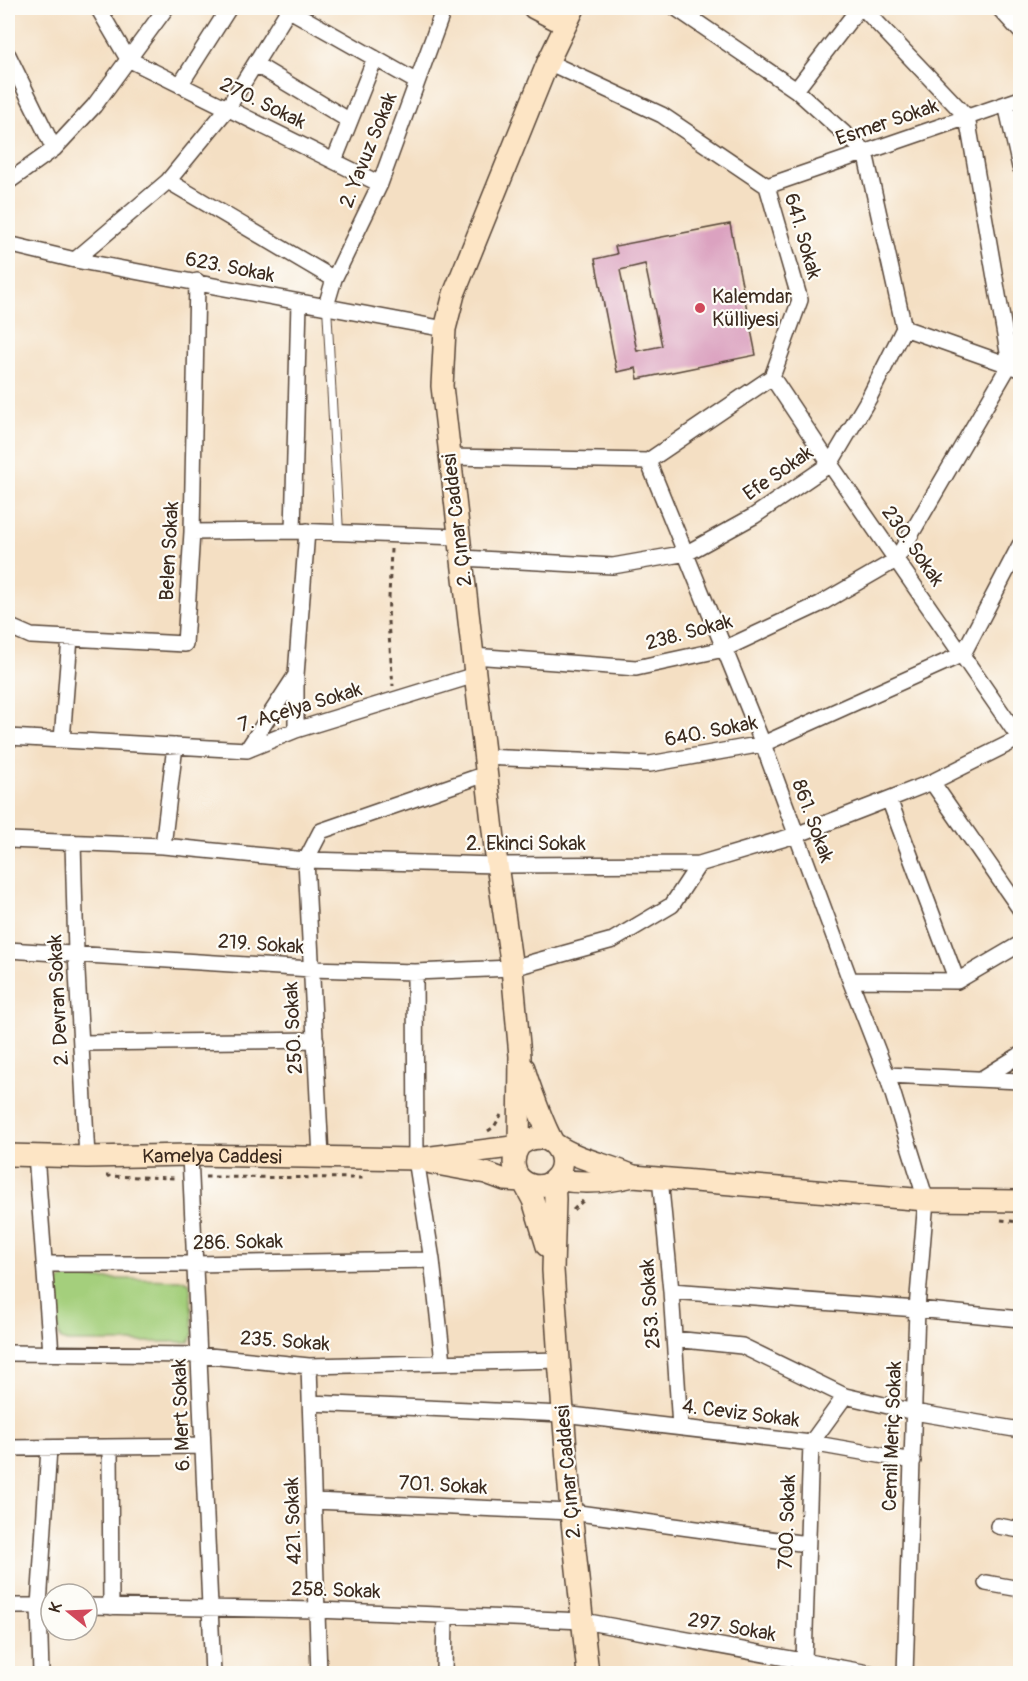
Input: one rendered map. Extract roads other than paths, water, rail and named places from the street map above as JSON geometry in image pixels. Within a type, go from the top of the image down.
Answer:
[{"type":"street","points":[[98,8],[128,59]]},
{"type":"street","points":[[8,182],[54,149],[94,106],[166,8]]},
{"type":"street","points":[[180,85],[229,8]]},
{"type":"street","points":[[75,260],[168,181],[227,109],[287,8],[417,82]]},
{"type":"street","name":"2. Yavuz Sokak","points":[[326,306],[334,279],[380,184],[444,8]]},
{"type":"street","points":[[534,8],[569,16]]},
{"type":"street","points":[[676,8],[796,90],[865,152],[904,328],[1015,366]]},
{"type":"street","points":[[796,90],[861,8],[967,117],[1015,366],[896,560]]},
{"type":"street","points":[[999,8],[1020,31]]},
{"type":"street","name":"2. Çınar Caddesi","points":[[520,1056],[512,968],[485,766],[442,386],[445,329],[454,294],[548,62],[569,16]]},
{"type":"street","points":[[8,55],[54,149]]},
{"type":"street","points":[[334,161],[375,58]]},
{"type":"street","name":"270. Sokak","points":[[128,59],[380,184]]},
{"type":"street","name":"641. Sokak","points":[[548,62],[662,115],[767,186],[800,300],[772,377]]},
{"type":"street","points":[[255,64],[350,121]]},
{"type":"street","points":[[1013,101],[1020,167]]},
{"type":"street","name":"Esmer Sokak","points":[[767,186],[1013,101]]},
{"type":"street","points":[[168,181],[334,279]]},
{"type":"street","name":"623. Sokak","points":[[8,244],[75,260],[445,329]]},
{"type":"street","name":"Belen Sokak","points":[[8,626],[31,636],[185,644],[192,532],[197,281]]},
{"type":"street","points":[[296,730],[300,531],[299,302]]},
{"type":"street","name":"Efe Sokak","points":[[462,558],[613,566],[687,554],[754,516],[830,464],[869,398],[904,328]]},
{"type":"street","points":[[449,457],[648,461],[772,377]]},
{"type":"street","name":"230. Sokak","points":[[772,377],[1020,738]]},
{"type":"street","name":"861. Sokak","points":[[648,461],[763,744],[887,1075],[926,1200]]},
{"type":"street","points":[[192,532],[300,531],[459,537]]},
{"type":"street","points":[[963,654],[1020,546]]},
{"type":"street","name":"238. Sokak","points":[[474,666],[636,668],[724,649],[820,604],[896,560]]},
{"type":"street","points":[[62,740],[70,638]]},
{"type":"street","name":"640. Sokak","points":[[485,766],[650,764],[763,744],[963,654]]},
{"type":"street","name":"7. Açelya Sokak","points":[[8,737],[247,750],[296,730],[395,700],[474,666]]},
{"type":"street","points":[[247,750],[296,675]]},
{"type":"street","name":"2. Ekinci Sokak","points":[[8,840],[163,846],[306,860],[497,865],[699,864],[796,835],[889,799],[932,782],[1020,738]]},
{"type":"street","points":[[163,846],[175,746]]},
{"type":"street","points":[[306,860],[321,831],[485,766]]},
{"type":"street","points":[[932,782],[1020,909]]},
{"type":"street","points":[[889,799],[957,981]]},
{"type":"street","name":"2. Devran Sokak","points":[[73,842],[76,953],[87,1157]]},
{"type":"street","name":"250. Sokak","points":[[306,860],[321,1157]]},
{"type":"street","name":"219. Sokak","points":[[8,950],[311,969],[415,972],[512,968],[613,940],[672,905],[699,864]]},
{"type":"street","points":[[850,980],[957,981],[1020,944]]},
{"type":"street","points":[[415,972],[416,1159],[432,1260],[443,1362]]},
{"type":"street","points":[[82,1043],[316,1040]]},
{"type":"street","points":[[983,1078],[1020,1055]]},
{"type":"street","points":[[416,1159],[486,1173],[505,1180],[523,1181],[535,1186],[554,1179],[559,1173],[561,1157],[544,1124],[520,1056]]},
{"type":"street","points":[[520,1056],[519,1146],[513,1160],[517,1175],[523,1181],[533,1200],[553,1270]]},
{"type":"street","points":[[887,1075],[1020,1081]]},
{"type":"street","points":[[416,1159],[519,1146],[525,1141],[540,1137],[578,1156],[633,1176],[926,1200],[1020,1202]]},
{"type":"street","name":"Kamelya Caddesi","points":[[8,1155],[416,1159]]},
{"type":"street","points":[[36,1155],[51,1353]]},
{"type":"street","name":"6. Mert Sokak","points":[[190,1155],[213,1674]]},
{"type":"street","points":[[554,1179],[575,1183],[612,1181],[633,1176]]},
{"type":"street","name":"253. Sokak","points":[[660,1178],[672,1291],[680,1427]]},
{"type":"street","points":[[553,1270],[554,1179]]},
{"type":"street","name":"Cemil Meriç Sokak","points":[[905,1674],[917,1309],[926,1200]]},
{"type":"street","name":"286. Sokak","points":[[44,1263],[195,1264],[432,1260]]},
{"type":"street","name":"2. Çınar Caddesi","points":[[553,1270],[571,1512],[588,1674]]},
{"type":"street","points":[[672,1291],[1020,1319]]},
{"type":"street","points":[[674,1339],[742,1346],[844,1396],[914,1412],[1020,1430]]},
{"type":"street","name":"235. Sokak","points":[[8,1353],[199,1355],[309,1366],[559,1360]]},
{"type":"street","name":"421. Sokak","points":[[309,1366],[319,1674]]},
{"type":"street","points":[[811,1443],[844,1396]]},
{"type":"street","points":[[310,1403],[563,1414]]},
{"type":"street","name":"4. Ceviz Sokak","points":[[563,1414],[811,1443],[913,1461]]},
{"type":"street","name":"700. Sokak","points":[[804,1661],[811,1443]]},
{"type":"street","points":[[8,1448],[203,1446]]},
{"type":"street","points":[[110,1447],[111,1607]]},
{"type":"street","points":[[46,1582],[49,1448]]},
{"type":"street","name":"701. Sokak","points":[[314,1501],[571,1512],[807,1544]]},
{"type":"street","points":[[998,1526],[1020,1530]]},
{"type":"street","points":[[986,1583],[1020,1589]]},
{"type":"street","points":[[8,1606],[39,1606]]},
{"type":"street","name":"258. Sokak","points":[[99,1606],[317,1610],[583,1622]]},
{"type":"street","points":[[444,1674],[445,1616]]},
{"type":"street","name":"297. Sokak","points":[[583,1622],[874,1674]]},
{"type":"street","points":[[41,1674],[43,1642]]},
{"type":"lane","points":[[326,306],[339,532]]},
{"type":"place","name":"Kalemdar Külliyesi","points":[[700,308]]}]
